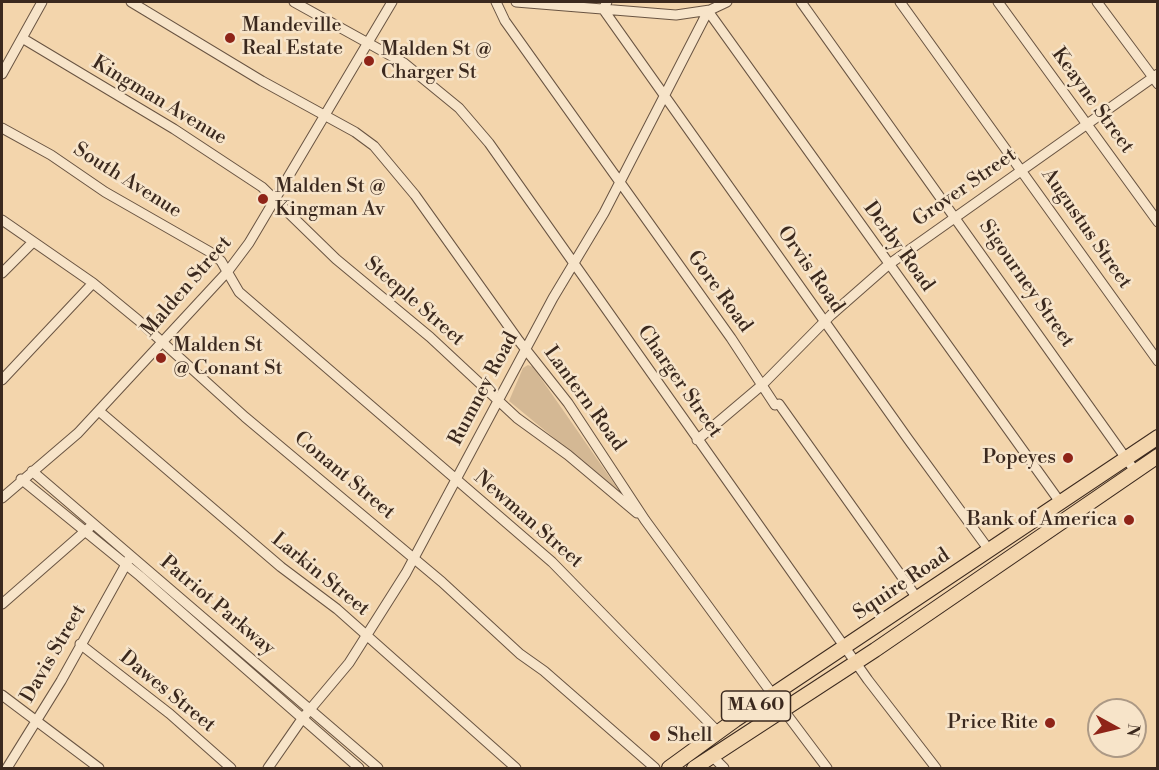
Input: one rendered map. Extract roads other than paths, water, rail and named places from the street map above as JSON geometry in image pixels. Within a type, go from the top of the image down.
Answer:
[{"type":"highway","name":"Squire Road","points":[[669,768],[718,732],[1158,436]]},
{"type":"highway","name":"Squire Road","points":[[694,768],[782,708],[856,662],[1158,456]]},
{"type":"street","points":[[2,74],[42,2]]},
{"type":"street","name":"Lantern Road","points":[[131,2],[374,146],[415,195],[526,349],[568,403],[645,520],[773,695]]},
{"type":"street","name":"Charger Street","points":[[294,2],[404,63],[459,108],[495,150],[697,440],[856,662],[936,768]]},
{"type":"street","name":"Malden Street","points":[[2,498],[21,479],[78,433],[163,344],[228,271],[249,243],[393,2]]},
{"type":"street","name":"Gore Road","points":[[496,2],[505,21],[775,405],[779,404],[917,598]]},
{"type":"street","points":[[516,2],[605,5],[676,15],[708,11],[727,2]]},
{"type":"street","name":"Sigourney Street","points":[[801,2],[1135,471]]},
{"type":"street","name":"Augustus Street","points":[[900,2],[1158,361]]},
{"type":"street","name":"Keayne Street","points":[[998,2],[1158,222]]},
{"type":"street","points":[[1097,2],[1156,78]]},
{"type":"street","name":"Orvis Road","points":[[605,5],[665,96],[989,550]]},
{"type":"street","name":"Rumney Road","points":[[268,768],[302,719],[349,663],[414,558],[526,349],[620,183],[708,11]]},
{"type":"street","name":"Derby Road","points":[[708,11],[1060,502]]},
{"type":"street","name":"Kingman Avenue","points":[[22,38],[174,129],[275,197]]},
{"type":"street","name":"Grover Street","points":[[697,440],[762,385],[825,322],[888,265],[1086,124],[1156,78]]},
{"type":"street","name":"South Avenue","points":[[2,128],[210,252],[228,271]]},
{"type":"street","name":"Steeple Street","points":[[275,197],[300,225],[336,259],[430,337],[499,401],[645,520]]},
{"type":"street","name":"Conant Street","points":[[2,220],[93,284],[414,558],[520,654],[544,671],[655,768]]},
{"type":"street","points":[[2,273],[32,243]]},
{"type":"street","name":"Newman Street","points":[[228,271],[231,282],[239,292],[552,562],[718,732]]},
{"type":"street","points":[[2,380],[93,284]]},
{"type":"street","name":"Larkin Street","points":[[99,411],[281,567],[337,609],[516,768]]},
{"type":"street","name":"Patriot Parkway","points":[[32,471],[89,528]]},
{"type":"street","name":"Patriot Parkway","points":[[21,479],[89,528],[378,768]]},
{"type":"street","points":[[2,604],[89,528]]},
{"type":"street","name":"Patriot Parkway","points":[[128,561],[359,768]]},
{"type":"street","name":"Davis Street","points":[[8,768],[128,561]]},
{"type":"street","name":"Dawes Street","points":[[80,644],[170,714],[231,768]]},
{"type":"street","points":[[2,695],[99,768]]},
{"type":"street","points":[[782,708],[827,768]]},
{"type":"street","points":[[712,756],[724,768]]},
{"type":"place","name":"Mandeville Real Estate","points":[[230,38]]},
{"type":"place","name":"Malden St @ Charger St","points":[[369,61]]},
{"type":"place","name":"Malden St @ Kingman Av","points":[[263,199]]},
{"type":"place","name":"Malden St @ Conant St","points":[[161,358]]},
{"type":"place","name":"Popeyes","points":[[1068,458]]},
{"type":"place","name":"Bank of America","points":[[1129,520]]},
{"type":"place","name":"Price Rite","points":[[1050,723]]},
{"type":"place","name":"Shell","points":[[655,736]]}]
